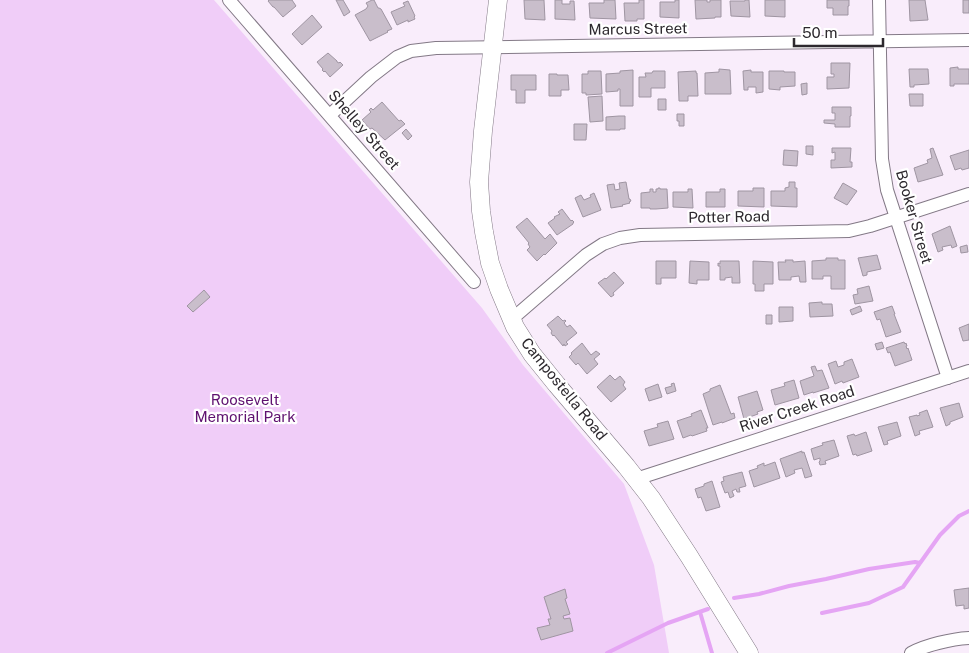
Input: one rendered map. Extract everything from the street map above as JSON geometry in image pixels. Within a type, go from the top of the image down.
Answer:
[{"type":"main road","name":"Campostella Road","points":[[498,0],[479,182],[484,232],[490,263],[499,289],[515,326],[532,354],[607,443],[663,515],[749,653]]},
{"type":"street","name":"Shelley Street","points":[[229,0],[474,282]]},
{"type":"street","name":"Booker Street","points":[[879,0],[882,158],[887,190],[948,378]]},
{"type":"street","name":"Marcus Street","points":[[330,115],[371,77],[397,57],[411,52],[436,48],[969,40]]},
{"type":"street","name":"Potter Road","points":[[512,319],[586,255],[603,244],[620,238],[640,234],[849,230],[870,226],[969,194]]},
{"type":"street","name":"River Creek Road","points":[[636,479],[969,371]]},
{"type":"street","points":[[911,653],[938,644],[969,638]]},
{"type":"green space","name":"Roosevelt Memorial Park","points":[[0,0],[214,0],[482,308],[523,365],[624,484],[654,565],[669,653],[0,653]]},
{"type":"building","points":[[269,0],[292,0],[296,6],[283,17]]},
{"type":"building","points":[[336,0],[343,0],[350,12],[344,16]]},
{"type":"building","points":[[372,0],[381,9],[392,29],[370,41],[355,15],[366,9],[368,6],[366,3]]},
{"type":"building","points":[[524,0],[544,0],[545,20],[525,19]]},
{"type":"building","points":[[555,0],[562,0],[562,4],[570,4],[570,1],[574,1],[575,20],[555,19]]},
{"type":"building","points":[[604,0],[615,0],[616,19],[590,18],[589,3],[604,3]]},
{"type":"building","points":[[639,0],[644,0],[644,19],[625,21],[624,3],[639,3]]},
{"type":"building","points":[[675,0],[679,0],[679,18],[660,17],[660,2],[675,2]]},
{"type":"building","points":[[695,0],[707,0],[707,2],[710,2],[710,0],[721,0],[721,17],[696,19]]},
{"type":"building","points":[[749,0],[750,17],[731,16],[730,1]]},
{"type":"building","points":[[765,0],[785,0],[785,17],[765,16]]},
{"type":"building","points":[[827,0],[849,0],[848,15],[833,15],[833,8],[827,8]]},
{"type":"building","points":[[909,0],[925,0],[928,20],[910,21]]},
{"type":"building","points":[[963,0],[969,0],[969,13],[963,13]]},
{"type":"building","points":[[408,1],[415,19],[397,25],[391,12],[405,6],[403,3]]},
{"type":"building","points":[[312,15],[322,27],[302,45],[292,34]]},
{"type":"building","points":[[328,53],[343,65],[330,77],[317,62]]},
{"type":"building","points":[[831,63],[850,63],[849,88],[827,89],[827,77],[834,77],[834,74],[831,74]]},
{"type":"building","points":[[958,67],[958,69],[969,69],[969,84],[954,84],[954,86],[950,86],[950,68]]},
{"type":"building","points":[[719,69],[730,70],[731,94],[705,94],[705,73],[719,72]]},
{"type":"building","points":[[909,69],[928,69],[929,84],[910,87]]},
{"type":"building","points":[[633,70],[633,106],[620,106],[620,89],[618,91],[606,92],[606,74]]},
{"type":"building","points":[[751,70],[751,72],[763,72],[763,92],[756,93],[756,87],[748,87],[748,90],[744,90],[743,71]]},
{"type":"building","points":[[588,71],[601,71],[602,94],[586,95],[586,93],[582,93],[582,74],[588,74]]},
{"type":"building","points":[[653,71],[665,71],[665,88],[651,88],[651,97],[639,97],[639,77],[646,77],[645,73],[652,73]]},
{"type":"building","points":[[696,71],[698,96],[688,96],[688,101],[679,101],[678,72]]},
{"type":"building","points":[[769,71],[795,72],[795,86],[780,87],[780,90],[769,89]]},
{"type":"building","points":[[549,74],[568,75],[569,90],[561,90],[561,96],[549,96]]},
{"type":"building","points":[[511,75],[536,75],[536,90],[525,90],[525,103],[516,103],[516,90],[511,90]]},
{"type":"building","points":[[807,83],[807,94],[802,95],[801,84]]},
{"type":"building","points":[[909,94],[923,94],[923,106],[910,106]]},
{"type":"building","points":[[602,96],[603,121],[590,122],[588,97]]},
{"type":"building","points":[[658,99],[666,99],[666,110],[658,110]]},
{"type":"building","points":[[382,102],[399,121],[401,120],[405,124],[385,140],[372,128],[370,129],[362,120],[371,112],[369,110],[371,108],[373,110]]},
{"type":"building","points":[[832,107],[851,107],[850,127],[835,127],[835,124],[824,123],[824,120],[835,120],[835,113],[832,113]]},
{"type":"building","points":[[677,114],[684,114],[684,126],[679,126]]},
{"type":"building","points":[[625,116],[625,129],[606,130],[606,117]]},
{"type":"building","points":[[574,124],[587,124],[586,140],[574,140]]},
{"type":"building","points":[[406,129],[412,136],[408,140],[402,133]]},
{"type":"building","points":[[806,146],[813,146],[813,155],[806,154]]},
{"type":"building","points":[[832,148],[851,148],[850,162],[852,162],[852,167],[831,168],[831,160],[835,160],[835,152],[832,153]]},
{"type":"building","points":[[933,148],[943,175],[918,182],[914,168],[928,163],[927,160],[932,158],[930,149]]},
{"type":"building","points":[[784,150],[798,151],[797,166],[783,165]]},
{"type":"building","points":[[969,150],[969,168],[955,170],[950,156]]},
{"type":"building","points":[[626,182],[630,203],[611,208],[607,185],[614,184],[615,190],[620,189],[619,183]]},
{"type":"building","points":[[789,182],[795,182],[795,188],[797,188],[797,207],[771,206],[771,191],[785,191],[785,188],[789,187]]},
{"type":"building","points":[[843,183],[857,191],[847,205],[834,198]]},
{"type":"building","points":[[658,188],[667,189],[668,208],[641,208],[641,193],[650,192],[650,189],[656,192]]},
{"type":"building","points":[[753,188],[764,188],[764,207],[738,206],[738,191],[753,191]]},
{"type":"building","points":[[688,189],[692,189],[693,208],[673,207],[673,192],[688,192]]},
{"type":"building","points":[[720,189],[725,189],[725,207],[706,207],[706,192],[720,192]]},
{"type":"building","points":[[594,193],[601,210],[583,217],[575,198],[581,195],[584,200],[591,197],[590,195]]},
{"type":"building","points":[[562,209],[571,221],[574,222],[557,235],[548,223],[560,214],[558,212]]},
{"type":"building","points":[[527,218],[545,239],[550,234],[557,243],[537,261],[527,250],[530,247],[529,243],[516,227]]},
{"type":"building","points":[[950,226],[957,246],[952,248],[951,245],[942,247],[943,250],[938,252],[932,234]]},
{"type":"building","points":[[967,245],[968,252],[961,253],[960,247]]},
{"type":"building","points":[[877,255],[881,269],[867,272],[867,275],[863,276],[858,258]]},
{"type":"building","points":[[826,258],[845,260],[845,289],[831,289],[831,276],[823,276],[823,279],[812,279],[812,261],[826,260]]},
{"type":"building","points":[[785,260],[793,260],[793,262],[805,261],[806,282],[800,282],[799,276],[791,277],[791,280],[779,280],[778,262],[786,262]]},
{"type":"building","points":[[656,261],[676,261],[676,278],[661,278],[661,284],[656,284]]},
{"type":"building","points":[[690,261],[709,262],[709,280],[697,280],[697,284],[689,283]]},
{"type":"building","points":[[720,261],[739,261],[740,283],[732,283],[732,277],[720,280],[720,266],[718,266],[718,263],[720,264]]},
{"type":"building","points":[[753,261],[773,262],[773,284],[764,284],[764,291],[755,291],[755,284],[753,284]]},
{"type":"building","points":[[614,272],[624,283],[611,297],[598,283]]},
{"type":"building","points":[[869,286],[873,301],[855,304],[853,295],[858,294],[857,289]]},
{"type":"building","points":[[204,290],[210,297],[193,312],[187,306]]},
{"type":"building","points":[[822,302],[822,304],[832,304],[833,316],[810,317],[809,303]]},
{"type":"building","points":[[860,306],[862,311],[852,315],[850,310]]},
{"type":"building","points":[[892,306],[901,332],[886,337],[880,319],[877,320],[874,312]]},
{"type":"building","points":[[779,307],[793,307],[793,321],[779,322]]},
{"type":"building","points":[[766,315],[772,315],[772,324],[766,324]]},
{"type":"building","points":[[558,316],[563,321],[566,321],[564,323],[567,327],[570,325],[577,333],[566,342],[568,344],[565,346],[553,336],[552,331],[547,325]]},
{"type":"building","points":[[969,324],[969,340],[963,341],[959,328]]},
{"type":"building","points":[[882,342],[884,348],[877,350],[875,344]]},
{"type":"building","points":[[904,342],[912,360],[895,366],[890,352],[888,353],[886,348]]},
{"type":"building","points":[[582,343],[591,355],[596,351],[600,354],[594,359],[598,364],[587,374],[578,363],[576,365],[569,357]]},
{"type":"building","points":[[852,359],[859,377],[835,384],[828,364],[836,361],[838,367]]},
{"type":"building","points":[[815,366],[817,371],[822,370],[829,388],[804,395],[800,381],[814,376],[811,367]]},
{"type":"building","points":[[610,375],[615,380],[620,376],[625,382],[623,385],[626,389],[611,402],[597,387]]},
{"type":"building","points":[[794,380],[799,398],[775,405],[771,390],[785,386],[784,383]]},
{"type":"building","points":[[674,383],[676,391],[667,394],[665,388],[672,386],[671,384]]},
{"type":"building","points":[[658,384],[662,397],[649,401],[645,389]]},
{"type":"building","points":[[720,385],[731,414],[734,413],[735,418],[713,425],[703,394]]},
{"type":"building","points":[[757,391],[763,410],[744,419],[738,397]]},
{"type":"building","points":[[959,403],[963,417],[950,422],[946,426],[940,408]]},
{"type":"building","points":[[701,410],[708,428],[706,428],[707,431],[683,438],[677,421],[692,416],[691,414]]},
{"type":"building","points":[[927,410],[933,427],[919,431],[920,434],[915,436],[909,417],[920,415],[919,413]]},
{"type":"building","points":[[668,421],[674,439],[649,446],[644,431],[658,427],[657,424]]},
{"type":"building","points":[[897,422],[901,436],[887,441],[888,444],[884,445],[878,427]]},
{"type":"building","points":[[866,432],[872,451],[857,456],[856,454],[853,455],[847,436],[854,434],[855,436]]},
{"type":"building","points":[[834,440],[839,456],[825,461],[826,464],[820,465],[820,458],[814,460],[811,449],[823,445],[822,443]]},
{"type":"building","points":[[802,451],[812,476],[805,478],[802,468],[794,470],[795,473],[786,477],[780,459]]},
{"type":"building","points":[[775,462],[780,478],[754,487],[749,471],[758,468],[757,466],[764,463],[764,466]]},
{"type":"building","points":[[742,472],[746,486],[739,488],[740,492],[737,492],[736,489],[732,491],[734,496],[730,498],[728,492],[725,493],[721,482],[724,481],[723,477]]},
{"type":"building","points":[[712,481],[720,507],[706,511],[701,497],[698,498],[695,489]]},
{"type":"building","points":[[969,588],[969,608],[964,609],[964,605],[956,606],[954,590]]},
{"type":"building","points":[[565,589],[567,598],[565,599],[570,614],[563,616],[564,619],[570,618],[573,631],[541,640],[537,628],[550,625],[548,619],[551,619],[544,597]]},
{"type":"waterway","points":[[822,613],[869,603],[903,587],[940,535],[959,516],[969,511]]},
{"type":"waterway","points":[[734,598],[869,569],[915,562],[920,563]]},
{"type":"waterway","points":[[607,653],[668,623],[708,609]]},
{"type":"waterway","points":[[700,612],[712,653]]}]
